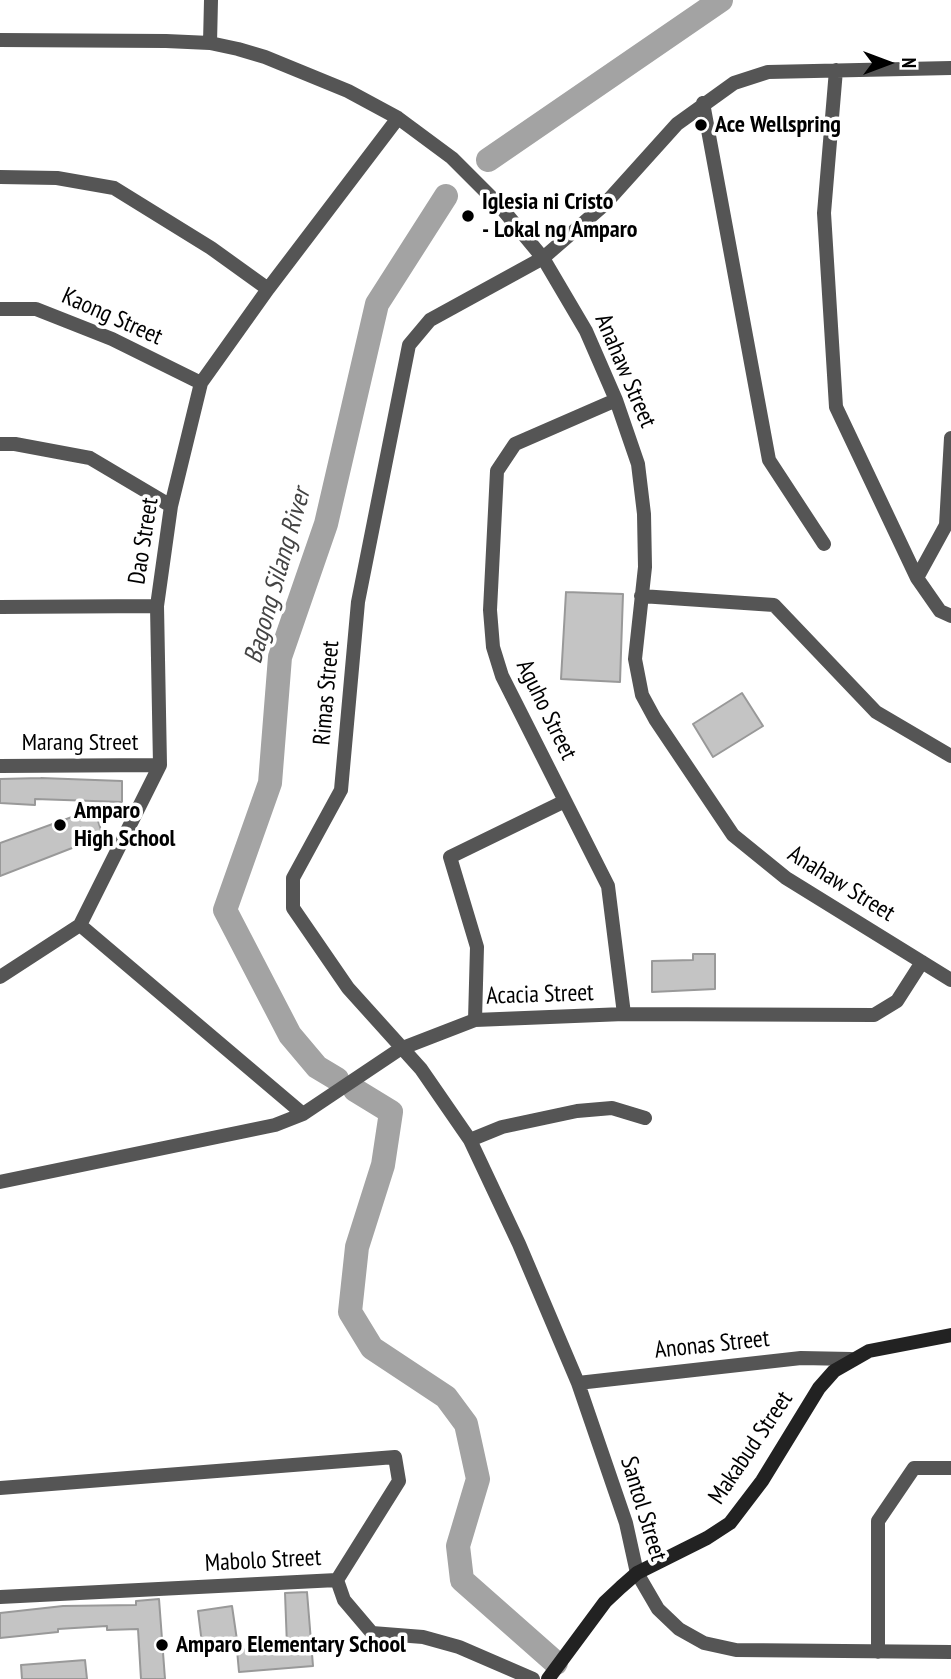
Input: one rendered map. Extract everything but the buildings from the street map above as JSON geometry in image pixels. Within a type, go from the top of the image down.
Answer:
[{"type":"street","points":[[210,43],[211,0]]},
{"type":"street","name":"Anahaw Street","points":[[0,40],[210,43],[265,57],[301,71],[398,118],[452,158],[499,205],[543,258],[586,331],[617,401],[638,464],[644,514],[645,567],[635,659],[642,695],[655,719],[733,835],[786,878],[951,980]]},
{"type":"street","name":"Rimas Street","points":[[470,1140],[421,1069],[400,1049],[348,988],[293,908],[293,878],[341,790],[358,602],[409,345],[430,320],[543,258],[604,205],[677,124],[734,83],[768,72],[951,68]]},
{"type":"street","points":[[836,70],[824,213],[836,407],[917,578],[940,611],[951,616]]},
{"type":"street","points":[[703,103],[769,460],[824,544]]},
{"type":"street","name":"Dao Street","points":[[0,977],[79,925],[160,765],[157,606],[171,506],[201,383],[268,289],[398,118]]},
{"type":"street","points":[[0,177],[57,178],[114,188],[211,248],[268,289]]},
{"type":"street","name":"Kaong Street","points":[[0,309],[36,309],[112,339],[201,383]]},
{"type":"street","name":"Aguho Street","points":[[617,401],[515,444],[497,471],[489,610],[493,647],[502,676],[608,886],[624,1014]]},
{"type":"street","points":[[917,578],[946,525],[951,438]]},
{"type":"street","points":[[0,444],[90,458],[171,506]]},
{"type":"street","points":[[641,596],[774,605],[876,712],[951,756]]},
{"type":"street","points":[[0,607],[157,606]]},
{"type":"street","name":"Marang Street","points":[[0,766],[160,765]]},
{"type":"street","points":[[475,1020],[477,947],[450,857],[565,801]]},
{"type":"street","points":[[79,925],[303,1114]]},
{"type":"street","name":"Acacia Street","points":[[0,1182],[275,1125],[303,1114],[400,1049],[475,1020],[624,1014],[874,1014],[897,1001],[922,962]]},
{"type":"street","points":[[470,1140],[502,1127],[577,1111],[612,1108],[645,1118]]},
{"type":"street","name":"Santol Street","points":[[470,1140],[519,1244],[578,1383],[626,1523],[637,1573],[658,1609],[679,1629],[704,1643],[736,1650],[951,1652]]},
{"type":"street","name":"Makabud Street","points":[[548,1679],[605,1602],[637,1573],[707,1538],[730,1523],[762,1481],[819,1388],[851,1359],[890,1345],[951,1335]]},
{"type":"street","name":"Anonas Street","points":[[578,1383],[802,1358],[851,1359]]},
{"type":"street","points":[[0,1488],[396,1457],[399,1481],[337,1580]]},
{"type":"street","points":[[878,1652],[878,1521],[914,1468],[951,1468]]},
{"type":"street","name":"Mabolo Street","points":[[0,1597],[337,1580],[344,1600],[372,1633],[423,1637],[459,1647],[533,1679]]},
{"type":"waterway","name":"Bagong Silang River","points":[[488,160],[721,0]]},
{"type":"waterway","name":"Bagong Silang River","points":[[337,1079],[317,1067],[290,1035],[225,910],[270,783],[280,657],[326,524],[377,304],[446,196]]},
{"type":"waterway","name":"Bagong Silang River","points":[[355,1090],[391,1112],[383,1165],[357,1247],[350,1312],[372,1348],[446,1397],[466,1424],[478,1479],[458,1546],[462,1580],[556,1663]]},
{"type":"place","name":"Ace Wellspring","points":[[701,125]]},
{"type":"place","name":"Iglesia ni Cristo - Lokal ng Amparo","points":[[468,216]]},
{"type":"place","name":"Amparo High School","points":[[60,825]]},
{"type":"place","name":"Amparo Elementary School","points":[[162,1645]]}]
